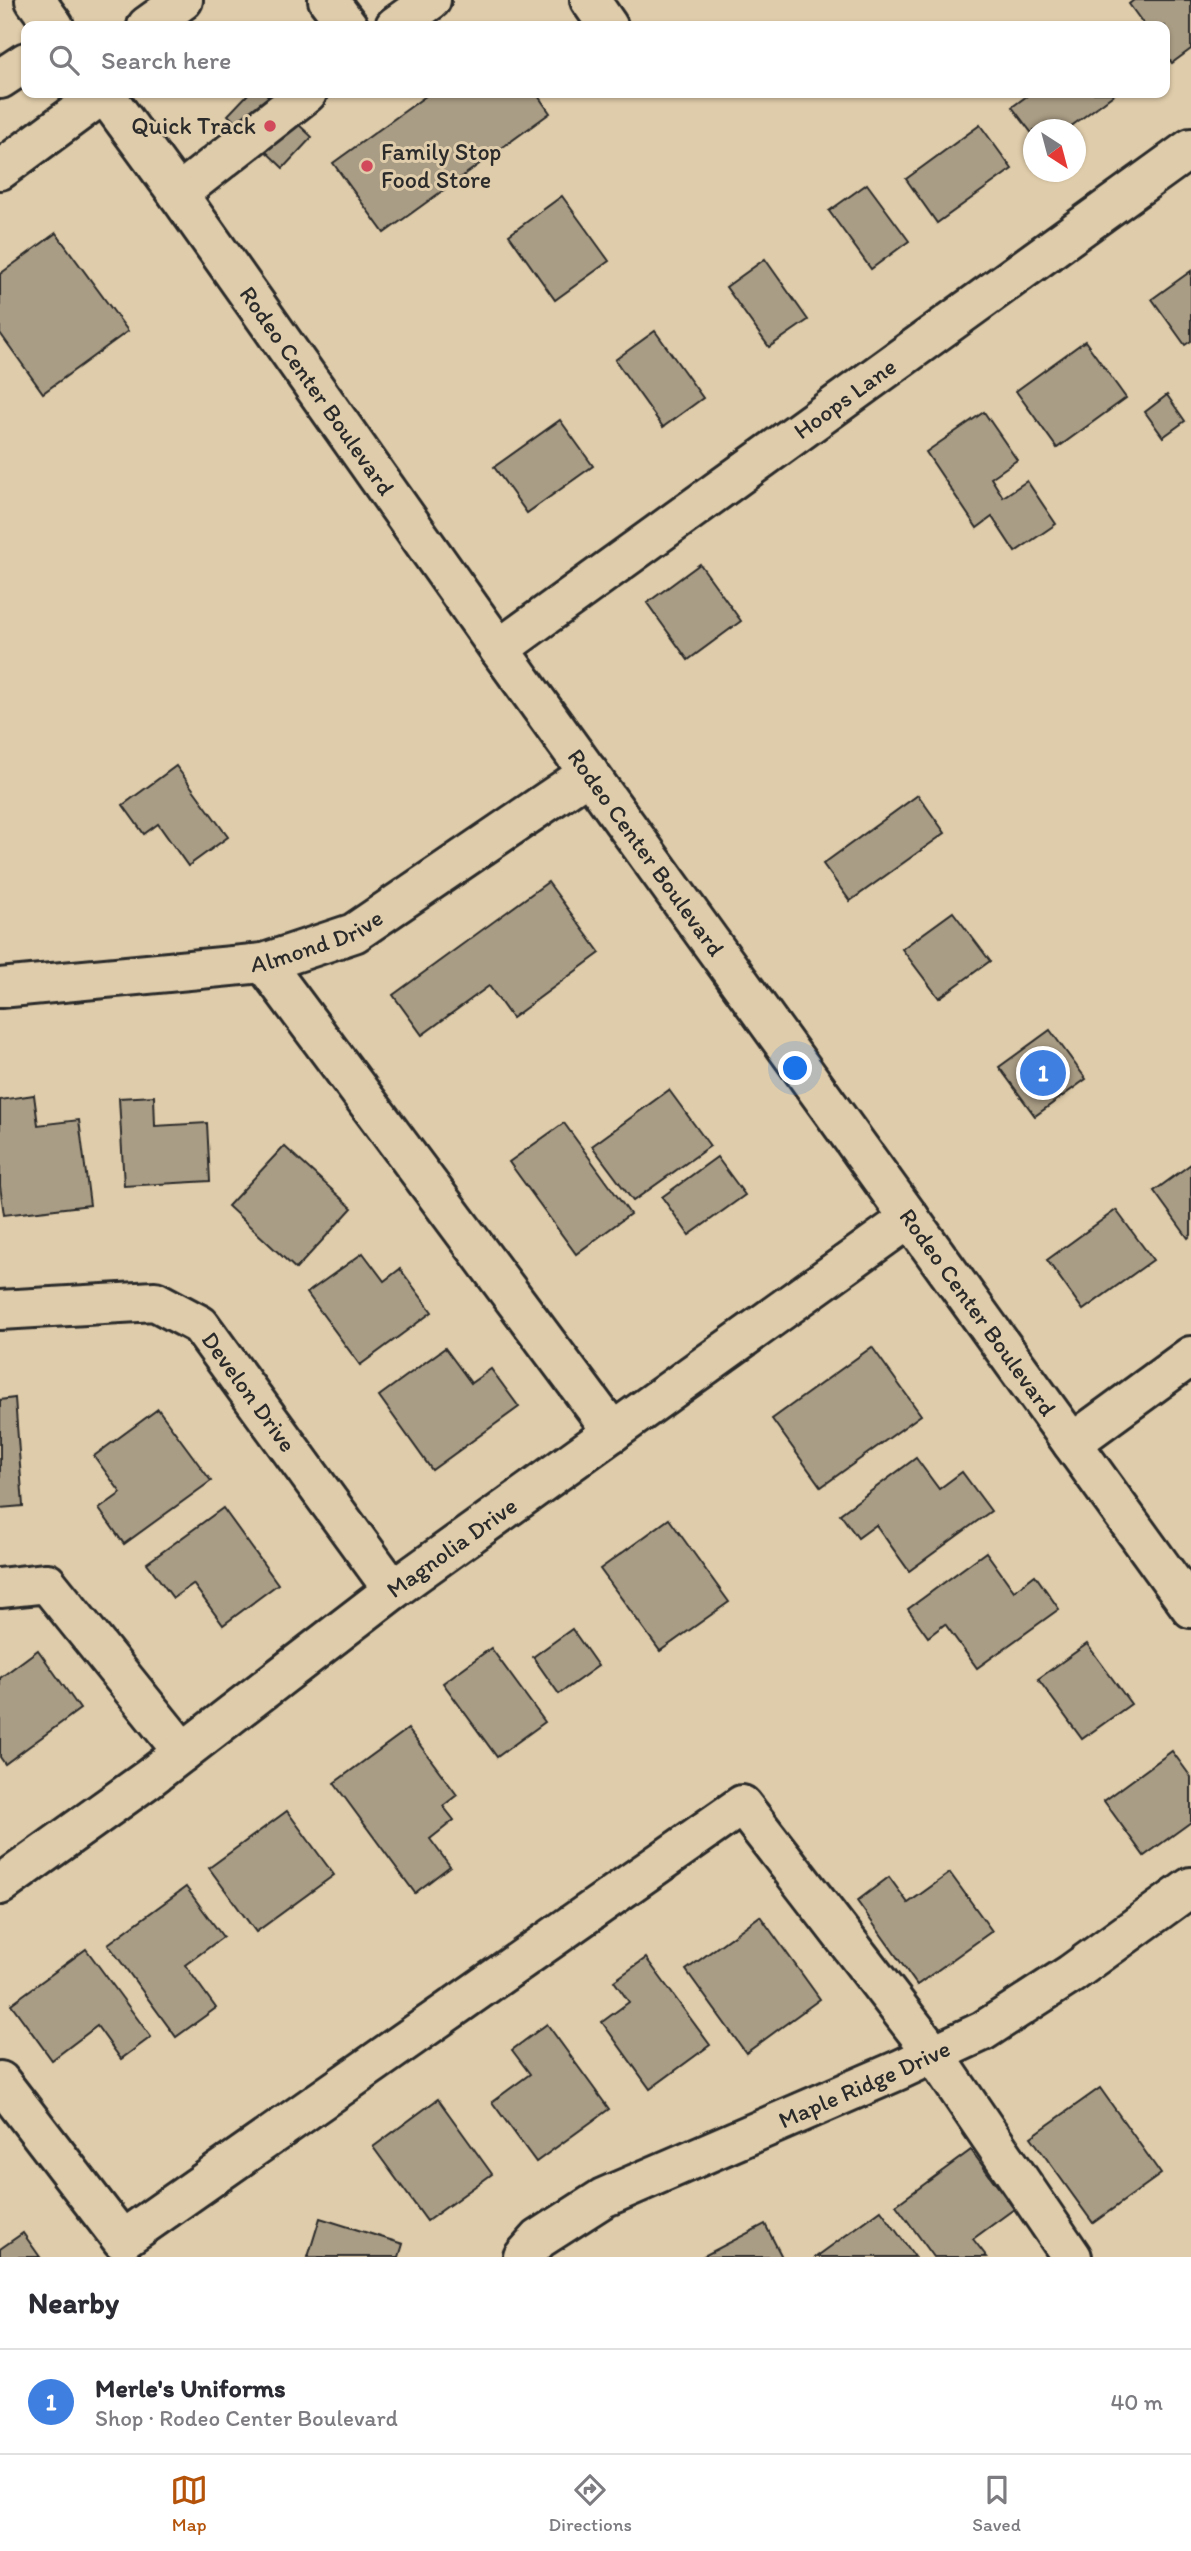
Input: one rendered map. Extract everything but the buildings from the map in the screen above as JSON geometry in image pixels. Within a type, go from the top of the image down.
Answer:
[{"type":"street","points":[[35,0],[50,21]]},
{"type":"street","points":[[152,21],[183,0]]},
{"type":"street","points":[[328,0],[344,21]]},
{"type":"street","points":[[402,21],[431,0]]},
{"type":"street","points":[[590,0],[605,21]]},
{"type":"street","points":[[0,79],[21,65]]},
{"type":"street","points":[[0,170],[97,98]]},
{"type":"street","name":"Rodeo Center Boulevard","points":[[108,98],[499,649],[1191,1608]]},
{"type":"street","points":[[178,194],[301,98]]},
{"type":"street","name":"Hoops Lane","points":[[499,649],[1191,148]]},
{"type":"street","name":"Almond Drive","points":[[0,988],[264,963],[354,933],[589,773]]},
{"type":"street","points":[[264,963],[613,1432]]},
{"type":"street","name":"Magnolia Drive","points":[[0,1885],[183,1752],[393,1590],[910,1218]]},
{"type":"street","name":"Develon Drive","points":[[0,1310],[155,1301],[200,1325],[393,1590]]},
{"type":"street","points":[[1072,1443],[1191,1356]]},
{"type":"street","points":[[0,1588],[47,1583],[183,1752]]},
{"type":"street","points":[[0,2081],[128,2248],[742,1805],[934,2054],[1072,2257]]},
{"type":"street","name":"Maple Ridge Drive","points":[[523,2257],[539,2239],[603,2198],[983,2031],[1060,1981],[1191,1886]]},
{"type":"place","name":"Quick Track","points":[[270,126]]},
{"type":"place","name":"Family Stop Food Store","points":[[367,166]]},
{"type":"place","name":"Merle's Uniforms","points":[[1043,1073]]}]
